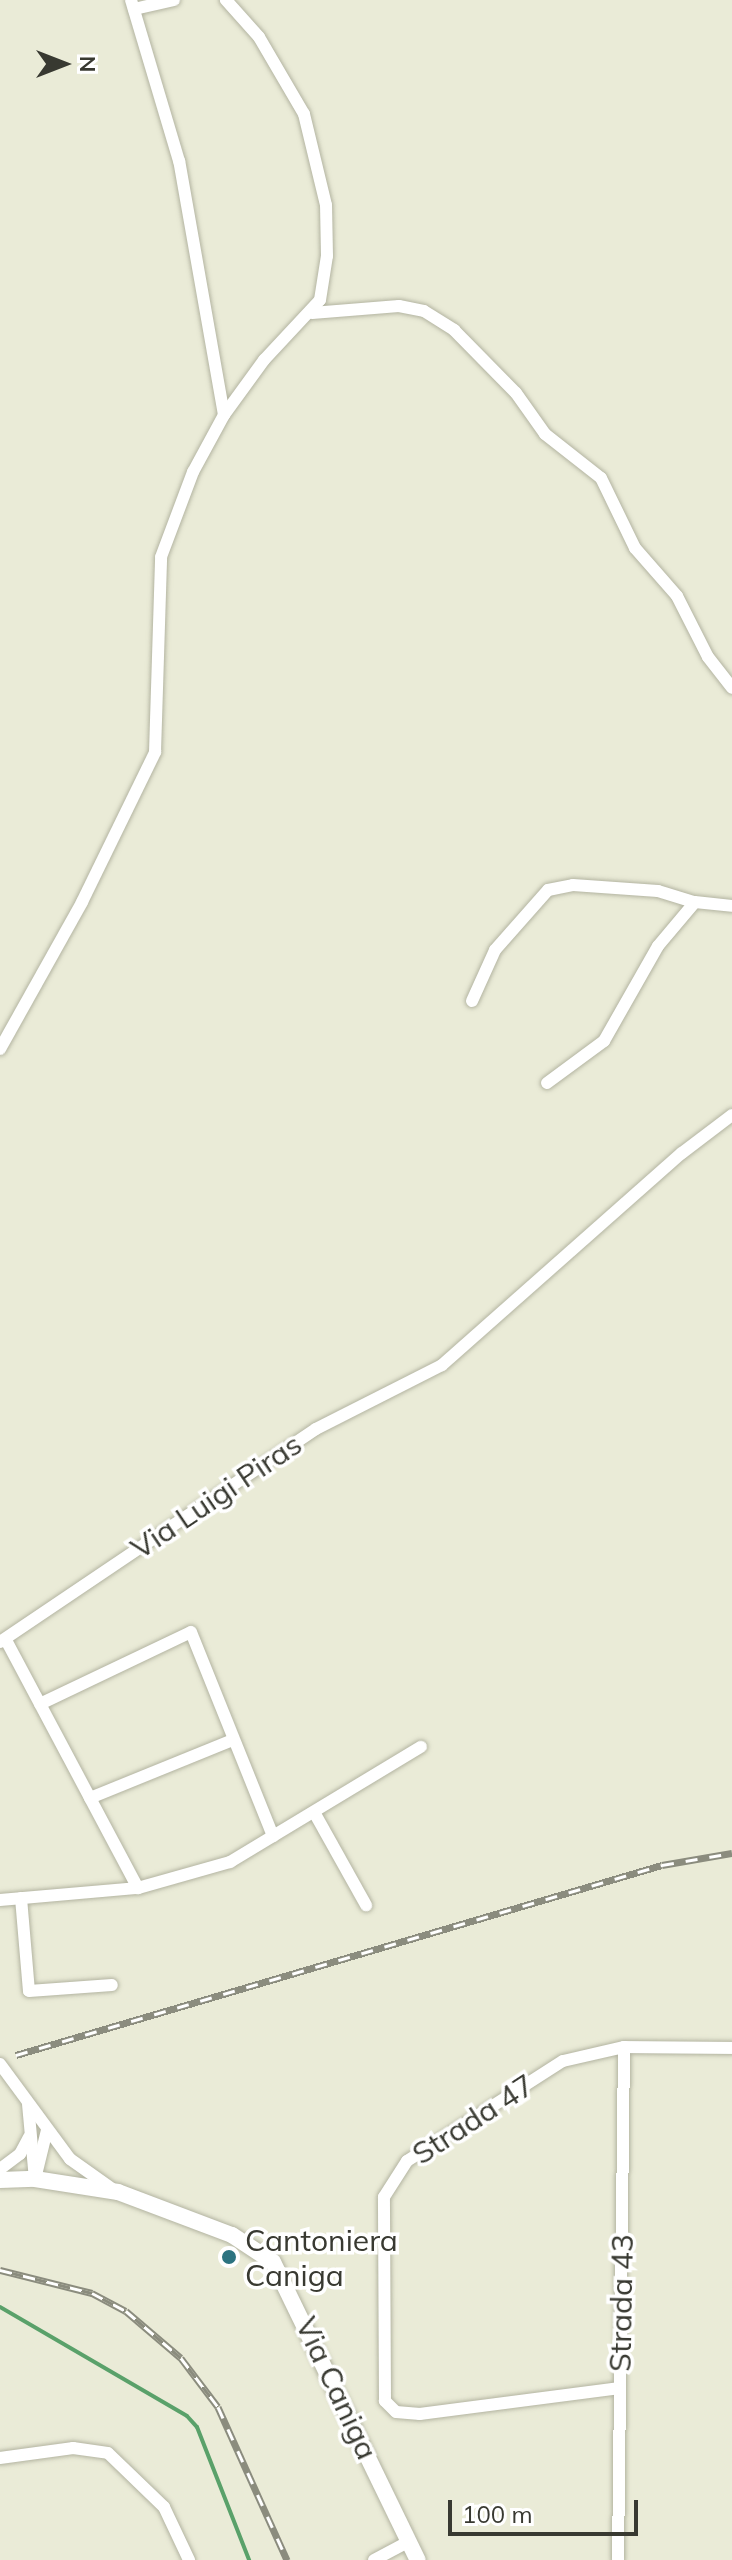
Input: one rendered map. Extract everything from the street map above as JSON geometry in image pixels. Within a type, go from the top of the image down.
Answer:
[{"type":"street","points":[[174,0],[132,4],[179,161],[224,415]]},
{"type":"street","points":[[0,1049],[82,902],[155,752],[161,557],[193,472],[224,415],[264,360],[312,313],[320,300],[327,256],[326,205],[304,114],[259,37],[226,0]]},
{"type":"street","points":[[312,313],[399,306],[424,311],[454,330],[516,393],[545,434],[601,478],[635,548],[677,596],[708,657],[732,688]]},
{"type":"street","points":[[472,1001],[495,950],[548,890],[573,885],[658,891],[695,902],[732,906]]},
{"type":"street","points":[[547,1083],[604,1041],[658,946],[695,902]]},
{"type":"street","name":"Via Luigi Piras","points":[[3,1641],[316,1429],[442,1365],[682,1153],[732,1115]]},
{"type":"street","points":[[40,1704],[191,1632],[273,1836]]},
{"type":"street","points":[[3,1641],[138,1888]]},
{"type":"street","points":[[90,1798],[233,1740]]},
{"type":"street","points":[[0,1900],[138,1888],[230,1862],[421,1747]]},
{"type":"street","points":[[314,1812],[366,1905]]},
{"type":"street","points":[[21,1898],[29,1991],[112,1985]]},
{"type":"street","name":"Strada 47","points":[[620,2388],[420,2414],[396,2412],[385,2401],[384,2197],[407,2161],[563,2061],[624,2047],[732,2048]]},
{"type":"street","name":"Strada 43","points":[[618,2560],[624,2047]]},
{"type":"street","points":[[0,2064],[47,2130],[86,2174],[118,2192]]},
{"type":"street","points":[[28,2104],[35,2179]]},
{"type":"street","points":[[35,2179],[47,2130]]},
{"type":"street","points":[[0,2169],[20,2154],[29,2137]]},
{"type":"street","name":"Via Caniga","points":[[0,2180],[35,2179],[118,2192],[232,2235],[273,2262],[418,2560]]},
{"type":"street","points":[[0,2458],[73,2448],[108,2453],[164,2507],[189,2560]]},
{"type":"street","points":[[374,2560],[409,2541]]},
{"type":"waterway","points":[[0,2307],[187,2416],[197,2427],[249,2560]]},
{"type":"railway","points":[[16,2055],[662,1865],[732,1853]]},
{"type":"railway","points":[[0,2270],[92,2293],[126,2311],[181,2358],[218,2407],[287,2560]]},
{"type":"place","name":"Cantoniera Caniga","points":[[229,2257]]}]
